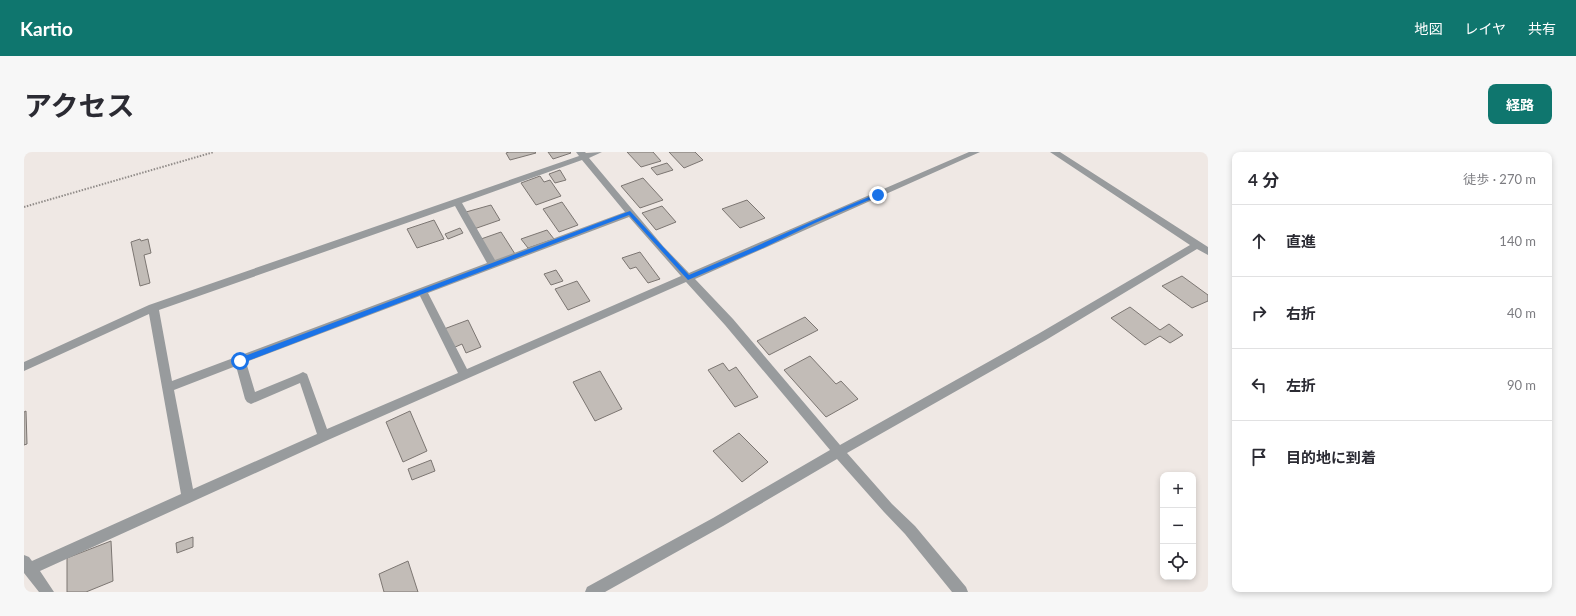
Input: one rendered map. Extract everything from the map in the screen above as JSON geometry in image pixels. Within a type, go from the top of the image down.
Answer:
[{"type":"street","points":[[24,367],[153,308],[457,202],[582,154],[598,152]]},
{"type":"street","points":[[47,592],[27,565],[188,498],[324,436],[976,152]]},
{"type":"street","points":[[1054,152],[1208,252]]},
{"type":"street","points":[[582,154],[630,213],[729,322],[839,452],[888,508],[910,530],[961,592]]},
{"type":"street","points":[[457,202],[493,265]]},
{"type":"street","points":[[168,387],[630,213]]},
{"type":"street","points":[[592,592],[1048,333],[1196,245]]},
{"type":"street","points":[[423,292],[465,375]]},
{"type":"street","points":[[153,308],[188,498]]},
{"type":"street","points":[[240,361],[251,399],[303,377],[324,436]]},
{"type":"path","points":[[24,207],[214,152]]},
{"type":"building","points":[[548,152],[570,152],[571,153],[553,159]]},
{"type":"building","points":[[627,152],[653,152],[661,161],[641,167]]},
{"type":"building","points":[[669,152],[695,152],[703,160],[684,168]]},
{"type":"building","points":[[506,153],[536,153],[510,160]]},
{"type":"building","points":[[667,163],[673,170],[657,175],[651,168]]},
{"type":"building","points":[[560,170],[566,180],[555,183],[549,174]]},
{"type":"building","points":[[540,176],[544,182],[550,180],[561,196],[536,205],[521,183]]},
{"type":"building","points":[[643,178],[663,200],[640,208],[621,186]]},
{"type":"building","points":[[747,200],[765,218],[740,228],[722,209]]},
{"type":"building","points":[[562,202],[578,225],[559,232],[543,209]]},
{"type":"building","points":[[491,205],[500,220],[474,229],[466,212]]},
{"type":"building","points":[[662,206],[676,222],[656,230],[642,213]]},
{"type":"building","points":[[434,220],[444,239],[417,248],[407,229]]},
{"type":"building","points":[[460,228],[463,233],[448,239],[445,234]]},
{"type":"building","points":[[547,230],[554,239],[528,248],[521,239]]},
{"type":"building","points":[[501,232],[515,254],[494,262],[481,239]]},
{"type":"building","points":[[140,239],[141,241],[148,239],[151,253],[144,255],[150,283],[140,286],[131,242]]},
{"type":"building","points":[[640,252],[660,279],[648,283],[636,267],[630,269],[622,258]]},
{"type":"building","points":[[556,270],[563,281],[551,285],[544,274]]},
{"type":"building","points":[[1182,276],[1208,295],[1208,301],[1192,308],[1162,286]]},
{"type":"building","points":[[577,281],[590,301],[568,310],[555,289]]},
{"type":"building","points":[[1130,307],[1160,330],[1169,324],[1183,335],[1170,343],[1160,336],[1145,345],[1111,318]]},
{"type":"building","points":[[805,317],[818,330],[769,355],[757,341]]},
{"type":"building","points":[[468,320],[481,347],[466,353],[462,344],[453,348],[444,329]]},
{"type":"building","points":[[810,356],[836,384],[841,381],[858,399],[826,417],[784,370]]},
{"type":"building","points":[[723,363],[729,371],[736,367],[758,397],[735,407],[708,370]]},
{"type":"building","points":[[600,371],[622,409],[595,421],[573,382]]},
{"type":"building","points":[[26,411],[27,444],[24,445],[24,412]]},
{"type":"building","points":[[410,411],[427,451],[403,462],[386,422]]},
{"type":"building","points":[[739,433],[768,462],[742,482],[713,451]]},
{"type":"building","points":[[431,460],[435,471],[412,480],[408,469]]},
{"type":"building","points":[[193,537],[193,547],[177,553],[176,543]]},
{"type":"building","points":[[111,541],[113,581],[86,592],[67,592],[67,558]]},
{"type":"building","points":[[408,561],[418,592],[384,592],[379,574]]},
{"type":"route","points":[[240,361],[630,213],[688,278],[761,247],[813,222],[839,213],[878,195]]}]
